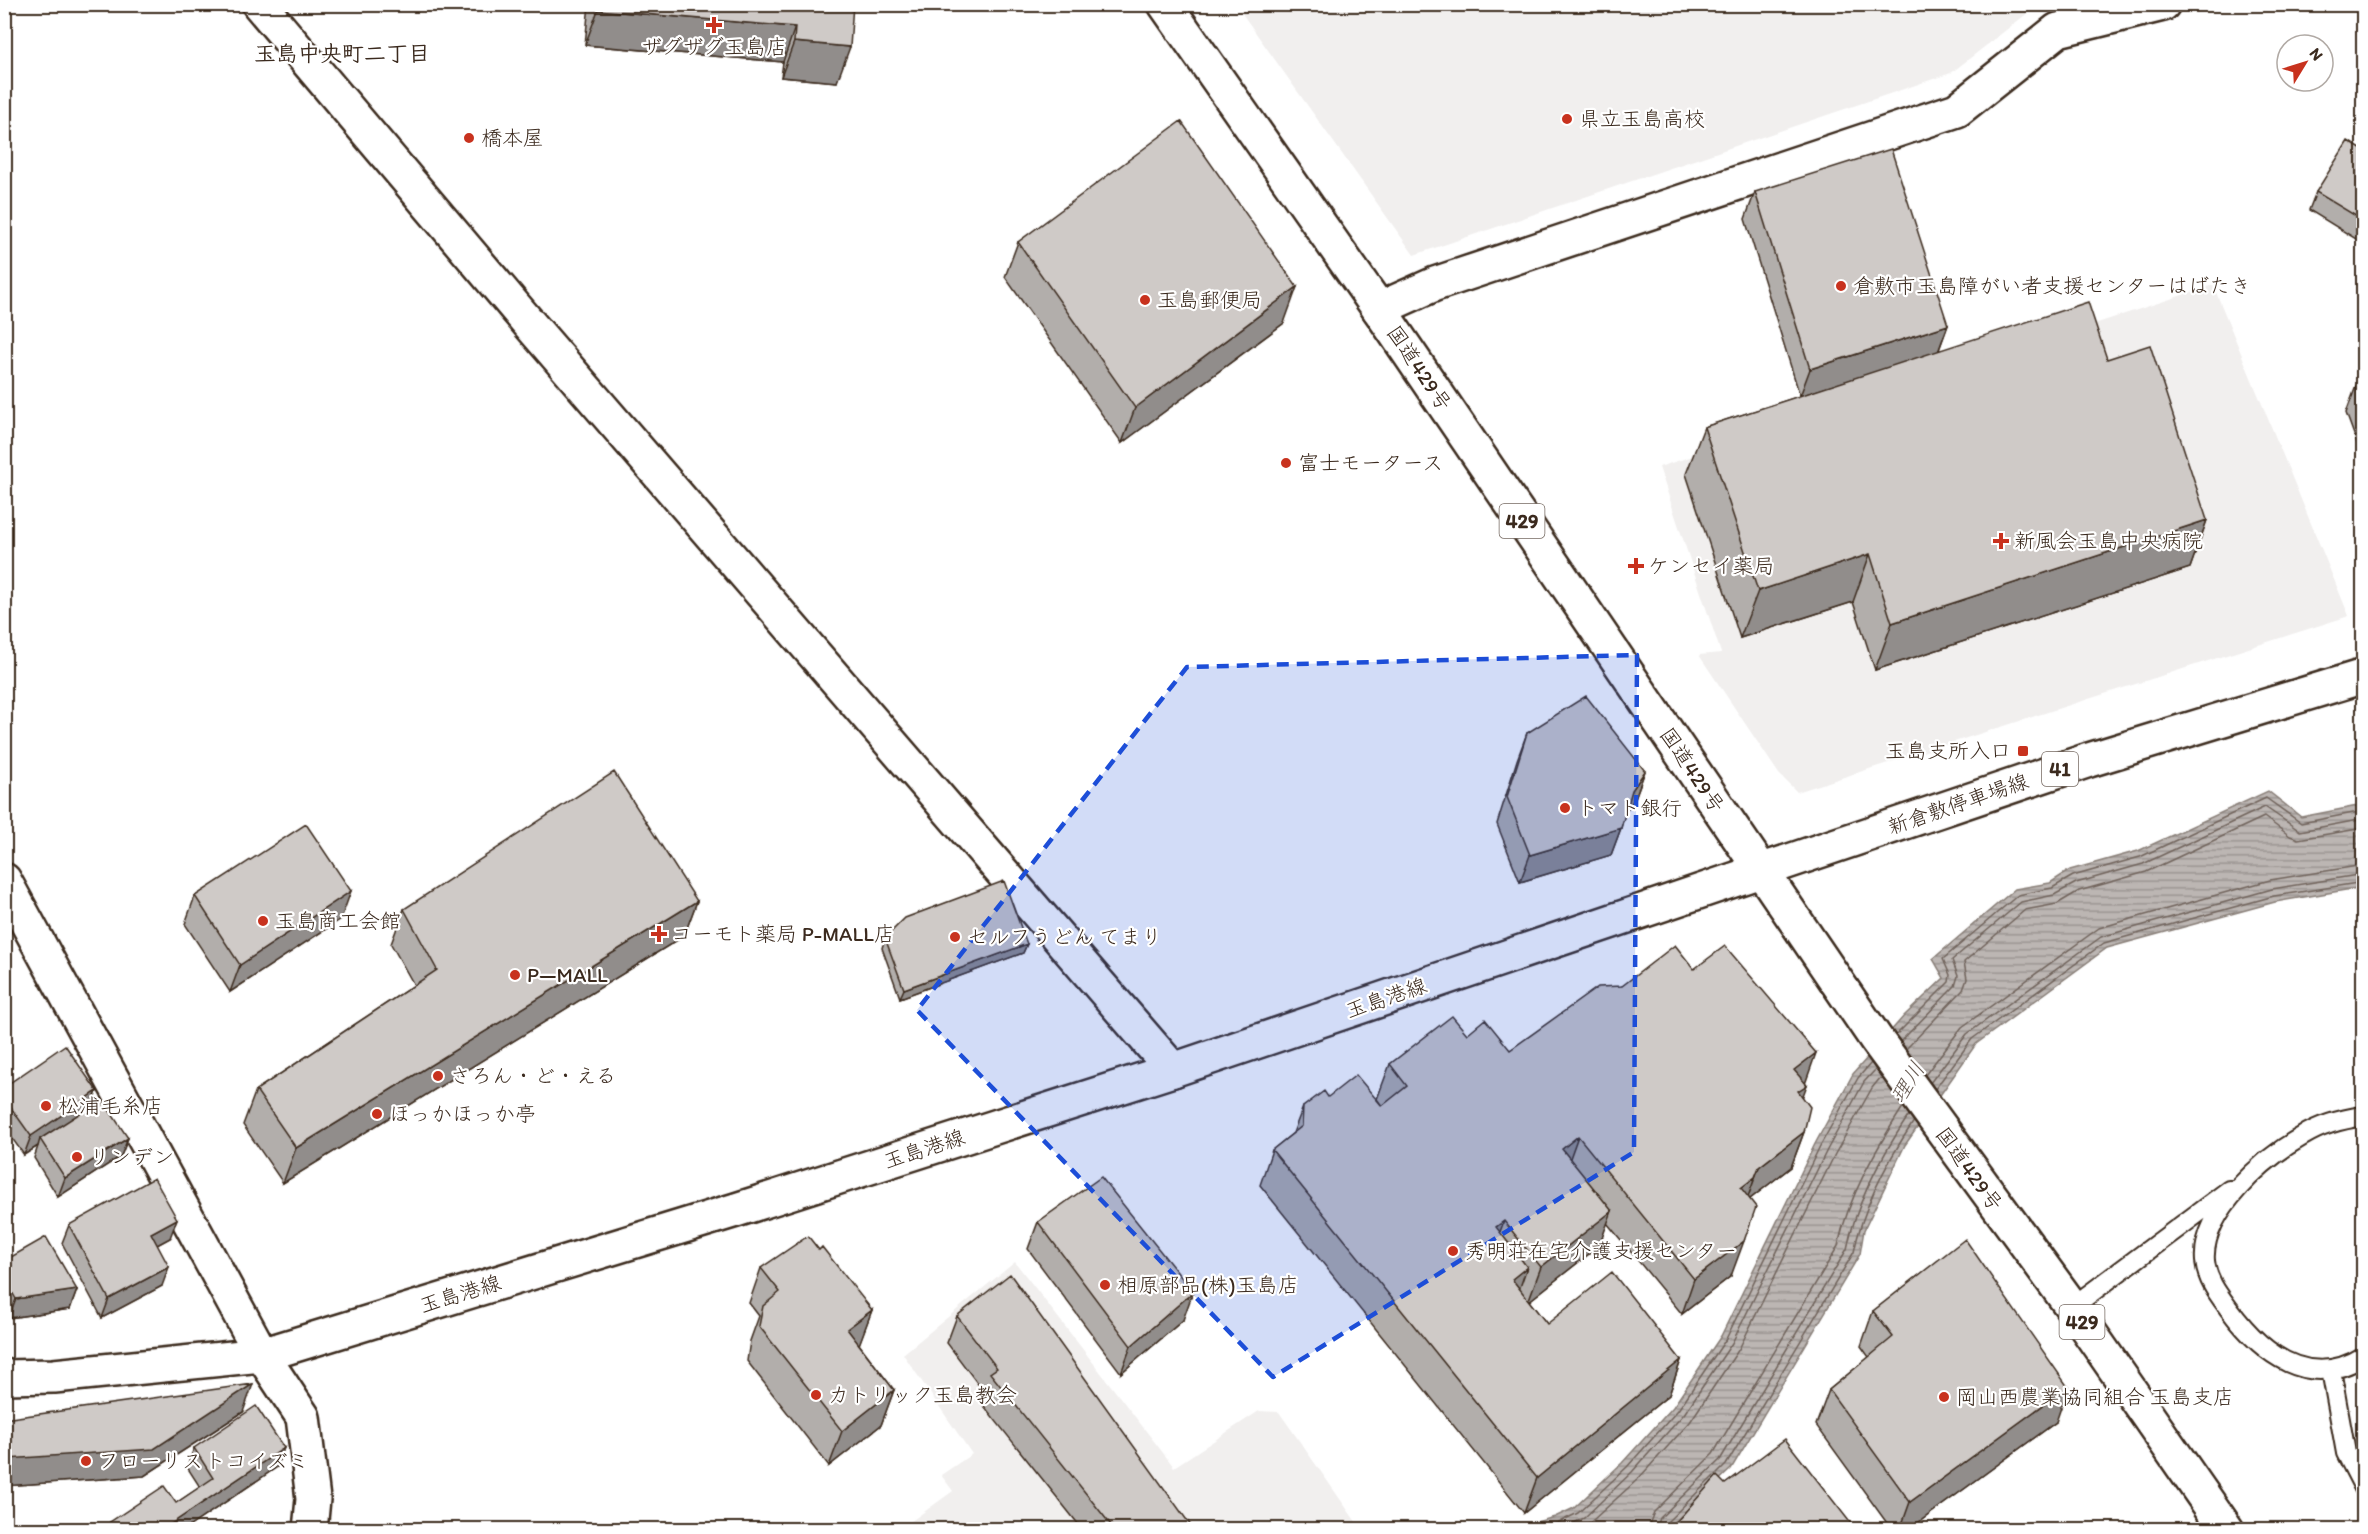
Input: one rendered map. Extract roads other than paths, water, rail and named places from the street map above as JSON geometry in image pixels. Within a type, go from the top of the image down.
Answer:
[{"type":"main road","points":[[260,4],[532,327],[1173,1070]]},
{"type":"main road","name":"国道429号","points":[[1165,4],[1379,309],[1876,1039],[2072,1307],[2227,1530]]},
{"type":"main road","points":[[1379,309],[1435,284],[1957,110],[2058,30],[2163,4]]},
{"type":"main road","name":"新倉敷停車場線","points":[[1760,871],[2089,760],[2364,676]]},
{"type":"main road","name":"玉島港線","points":[[4,1377],[54,1376],[262,1355],[736,1210],[1173,1070],[1760,871]]},
{"type":"main road","points":[[4,880],[262,1355],[303,1417],[313,1499],[310,1530]]},
{"type":"lane","points":[[2072,1307],[2303,1135],[2347,1118],[2364,1116]]},
{"type":"lane","points":[[2245,1178],[2224,1207],[2206,1243],[2205,1261],[2211,1284],[2240,1324],[2276,1356],[2291,1365],[2310,1370],[2331,1370],[2364,1356]]},
{"type":"lane","points":[[2331,1370],[2346,1453],[2364,1488]]},
{"type":"water","name":"理川","points":[[2268,791],[2301,817],[2363,805],[2363,887],[2275,902],[2107,948],[1976,1044],[1905,1145],[1864,1230],[1860,1254],[1731,1469],[1667,1529],[1507,1530],[1555,1517],[1574,1508],[1622,1463],[1673,1407],[1721,1336],[1815,1144],[1853,1074],[1904,1016],[1944,978],[1933,959],[2015,889],[2050,883],[2070,870],[2138,851]]},
{"type":"place","name":"ザグザグ玉島店","points":[[714,25]]},
{"type":"place","name":"県立玉島高校","points":[[1567,119]]},
{"type":"place","name":"橋本屋","points":[[469,138]]},
{"type":"place","name":"倉敷市玉島障がい者支援センターはばたき","points":[[1841,286]]},
{"type":"place","name":"玉島郵便局","points":[[1145,300]]},
{"type":"place","name":"富士モータース","points":[[1286,463]]},
{"type":"place","name":"新風会玉島中央病院","points":[[2001,541]]},
{"type":"place","name":"ケンセイ薬局","points":[[1636,566]]},
{"type":"place","name":"玉島支所入口","points":[[2023,751]]},
{"type":"place","name":"トマト銀行","points":[[1565,808]]},
{"type":"place","name":"玉島商工会館","points":[[263,921]]},
{"type":"place","name":"コーモト薬局 P-MALL店","points":[[659,934]]},
{"type":"place","name":"セルフうどん てまり","points":[[955,937]]},
{"type":"place","name":"P―MALL","points":[[515,975]]},
{"type":"place","name":"さろん・ど・える","points":[[438,1076]]},
{"type":"place","name":"松浦毛糸店","points":[[46,1106]]},
{"type":"place","name":"ほっかほっか亭","points":[[377,1114]]},
{"type":"place","name":"リンデン","points":[[77,1157]]},
{"type":"place","name":"秀明荘在宅介護支援センター","points":[[1453,1251]]},
{"type":"place","name":"相原部品(株)玉島店","points":[[1105,1285]]},
{"type":"place","name":"カトリック玉島教会","points":[[816,1395]]},
{"type":"place","name":"岡山西農業協同組合 玉島支店","points":[[1944,1397]]},
{"type":"place","name":"フローリストコイズミ","points":[[86,1461]]},
{"type":"district","name":"玉島中央町二丁目","points":[[342,53]]}]
